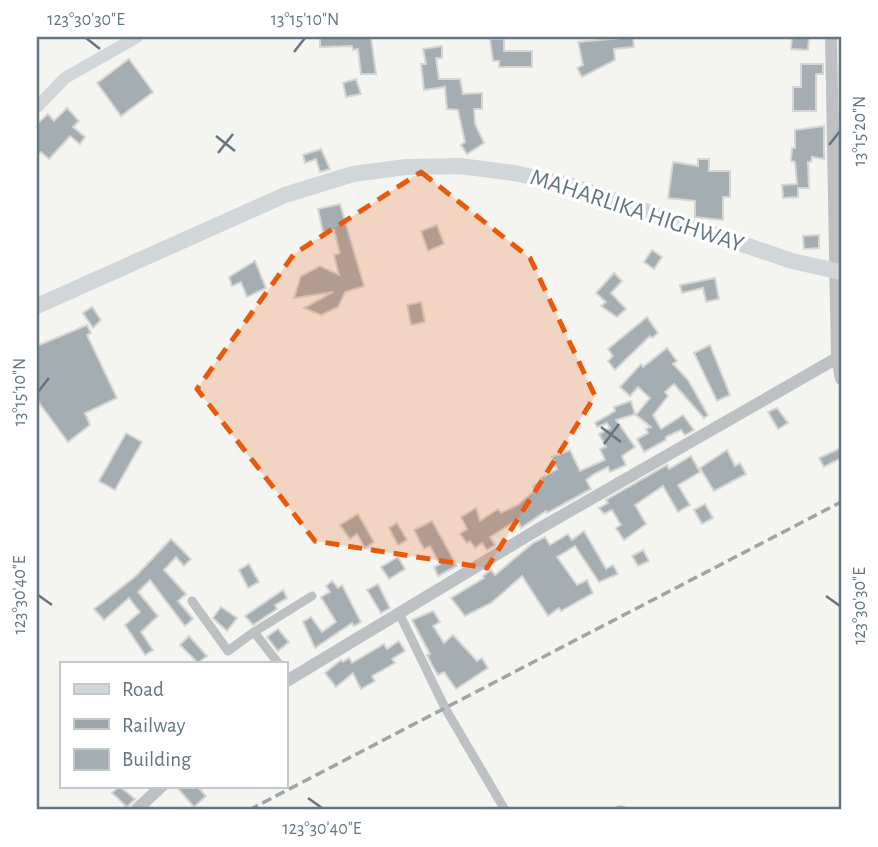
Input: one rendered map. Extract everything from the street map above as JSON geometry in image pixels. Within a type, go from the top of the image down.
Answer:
[{"type":"highway","name":"MAHARLIKA HIGHWAY","points":[[37,306],[285,195],[353,174],[406,167],[460,166],[514,173],[569,186],[792,261],[839,272]]},
{"type":"main road","points":[[37,107],[65,78],[134,37]]},
{"type":"street","points":[[831,37],[839,272],[837,358],[841,379]]},
{"type":"street","points":[[287,678],[542,527],[837,358]]},
{"type":"street","points":[[192,601],[228,651],[312,596]]},
{"type":"street","points":[[399,613],[445,708],[505,810]]},
{"type":"street","points":[[254,632],[277,662]]},
{"type":"street","points":[[136,810],[160,788]]},
{"type":"highlighted area","points":[[421,172],[530,258],[595,396],[487,568],[315,541],[197,389],[294,254]]},
{"type":"building","points":[[320,37],[371,37],[376,74],[361,74],[358,49],[353,50],[352,46],[320,47]]},
{"type":"building","points":[[633,37],[634,47],[614,49],[615,60],[582,77],[577,68],[583,65],[578,42]]},
{"type":"building","points":[[792,37],[809,37],[808,50],[791,49]]},
{"type":"building","points":[[490,39],[504,39],[504,51],[532,51],[532,67],[499,67],[499,61],[493,61]]},
{"type":"building","points":[[442,46],[442,58],[436,58],[439,79],[460,79],[463,94],[482,93],[482,109],[474,109],[475,124],[484,143],[467,154],[461,145],[465,142],[458,110],[447,109],[445,87],[424,90],[421,64],[426,64],[423,49]]},
{"type":"building","points":[[129,59],[153,92],[121,116],[97,83]]},
{"type":"building","points":[[801,64],[823,64],[823,74],[816,74],[816,111],[793,111],[793,87],[801,87]]},
{"type":"building","points":[[356,79],[361,94],[346,97],[343,83]]},
{"type":"building","points":[[67,108],[79,121],[73,127],[85,137],[80,144],[70,136],[49,159],[41,152],[37,156],[37,124],[48,114],[54,121]]},
{"type":"building","points":[[824,126],[824,159],[812,157],[811,162],[808,162],[809,188],[798,188],[798,197],[783,198],[782,185],[797,184],[795,162],[791,161],[792,148],[795,148],[795,130]]},
{"type":"building","points":[[321,149],[330,169],[320,172],[316,159],[305,163],[303,155]]},
{"type":"building","points":[[698,159],[709,159],[709,171],[730,171],[730,197],[723,197],[723,220],[695,217],[695,201],[668,198],[673,162],[698,166]]},
{"type":"building","points":[[340,204],[364,286],[345,292],[338,307],[321,315],[304,308],[333,292],[294,298],[301,276],[320,266],[339,275],[334,255],[340,253],[334,230],[323,232],[318,209]]},
{"type":"building","points":[[437,225],[444,244],[428,251],[421,231]]},
{"type":"building","points":[[819,235],[819,248],[804,249],[803,236]]},
{"type":"building","points":[[652,250],[662,257],[654,269],[644,262]]},
{"type":"building","points":[[255,261],[266,288],[247,297],[241,282],[232,286],[229,277]]},
{"type":"building","points":[[614,273],[622,281],[611,293],[626,309],[617,317],[601,306],[606,302],[596,293]]},
{"type":"building","points":[[715,278],[719,299],[706,302],[703,288],[682,293],[680,285]]},
{"type":"building","points":[[421,302],[425,322],[411,325],[407,305]]},
{"type":"building","points":[[92,307],[101,320],[93,328],[83,313]]},
{"type":"building","points":[[647,317],[658,333],[652,338],[650,336],[615,370],[608,361],[613,356],[608,349]]},
{"type":"building","points":[[87,325],[91,333],[87,335],[117,398],[85,413],[90,425],[68,442],[37,400],[37,346]]},
{"type":"building","points":[[710,345],[730,395],[717,401],[694,353]]},
{"type":"building","points":[[667,348],[677,361],[673,364],[688,380],[708,415],[704,418],[674,384],[665,392],[668,396],[653,415],[661,429],[683,415],[694,430],[685,435],[681,430],[644,452],[637,439],[648,433],[646,429],[651,427],[636,415],[650,398],[638,387],[630,396],[620,387],[641,364],[643,367]]},
{"type":"building","points":[[631,401],[635,414],[616,420],[635,447],[622,456],[626,465],[610,472],[608,467],[594,474],[586,480],[591,489],[547,513],[546,511],[521,528],[517,520],[490,537],[495,545],[487,550],[482,543],[475,548],[470,541],[467,543],[460,534],[467,529],[461,517],[476,508],[480,521],[498,509],[501,513],[518,505],[535,490],[533,486],[542,480],[541,478],[557,469],[552,457],[570,450],[580,471],[605,460],[600,449],[606,447],[599,434],[610,428],[607,423],[597,427],[595,423],[615,411],[614,407]]},
{"type":"building","points":[[777,408],[788,423],[778,429],[768,412]]},
{"type":"building","points":[[126,433],[142,442],[115,490],[99,481]]},
{"type":"building","points":[[841,448],[841,458],[824,467],[819,458]]},
{"type":"building","points":[[727,450],[735,466],[740,463],[746,474],[714,491],[700,468]]},
{"type":"building","points":[[691,456],[700,472],[678,485],[690,505],[678,512],[663,486],[635,505],[646,524],[624,540],[616,528],[621,525],[612,510],[604,514],[599,508],[608,503],[606,500],[667,465],[669,469]]},
{"type":"building","points":[[705,504],[713,518],[702,524],[694,510]]},
{"type":"building","points":[[358,514],[374,542],[365,548],[357,534],[350,539],[340,525]]},
{"type":"building","points":[[432,521],[457,566],[438,576],[434,567],[440,564],[430,546],[424,549],[414,530]]},
{"type":"building","points":[[397,523],[407,540],[398,545],[389,528]]},
{"type":"building","points":[[584,531],[606,569],[613,565],[618,574],[599,582],[575,546],[557,557],[577,585],[587,580],[593,593],[561,611],[559,608],[548,616],[522,576],[491,603],[465,616],[451,598],[484,578],[491,570],[495,575],[533,543],[545,537],[550,545],[568,534],[572,540]]},
{"type":"building","points":[[171,539],[191,559],[184,566],[176,557],[164,570],[186,594],[178,601],[193,619],[185,626],[150,580],[138,592],[158,616],[141,632],[153,650],[145,655],[125,625],[140,612],[129,598],[104,620],[94,609],[136,576]]},
{"type":"building","points":[[643,550],[649,561],[638,566],[632,556]]},
{"type":"building","points":[[398,557],[405,569],[389,579],[381,567]]},
{"type":"building","points":[[249,564],[259,582],[248,588],[239,570]]},
{"type":"building","points":[[332,581],[338,588],[342,585],[361,622],[354,626],[352,623],[315,648],[303,622],[311,617],[322,632],[336,622],[321,597],[330,592],[326,586]]},
{"type":"building","points":[[378,584],[390,608],[381,613],[367,590]]},
{"type":"building","points":[[283,590],[287,598],[275,605],[277,609],[253,625],[245,616]]},
{"type":"building","points":[[221,607],[237,618],[227,631],[213,618]]},
{"type":"building","points":[[433,611],[440,622],[433,626],[444,643],[453,635],[477,661],[482,658],[488,668],[456,689],[444,672],[438,675],[412,620]]},
{"type":"building","points":[[278,629],[289,642],[278,651],[267,637]]},
{"type":"building","points":[[189,636],[207,656],[197,662],[180,645]]},
{"type":"building","points":[[399,641],[405,651],[392,659],[395,663],[372,676],[375,681],[361,689],[353,673],[336,687],[325,673],[341,660],[343,662],[349,658],[352,663],[384,644],[387,649]]},
{"type":"building","points":[[121,788],[135,799],[127,807],[112,793]]},
{"type":"building","points":[[178,788],[199,788],[206,796],[194,807]]},
{"type":"railway","points":[[249,810],[841,502]]}]
